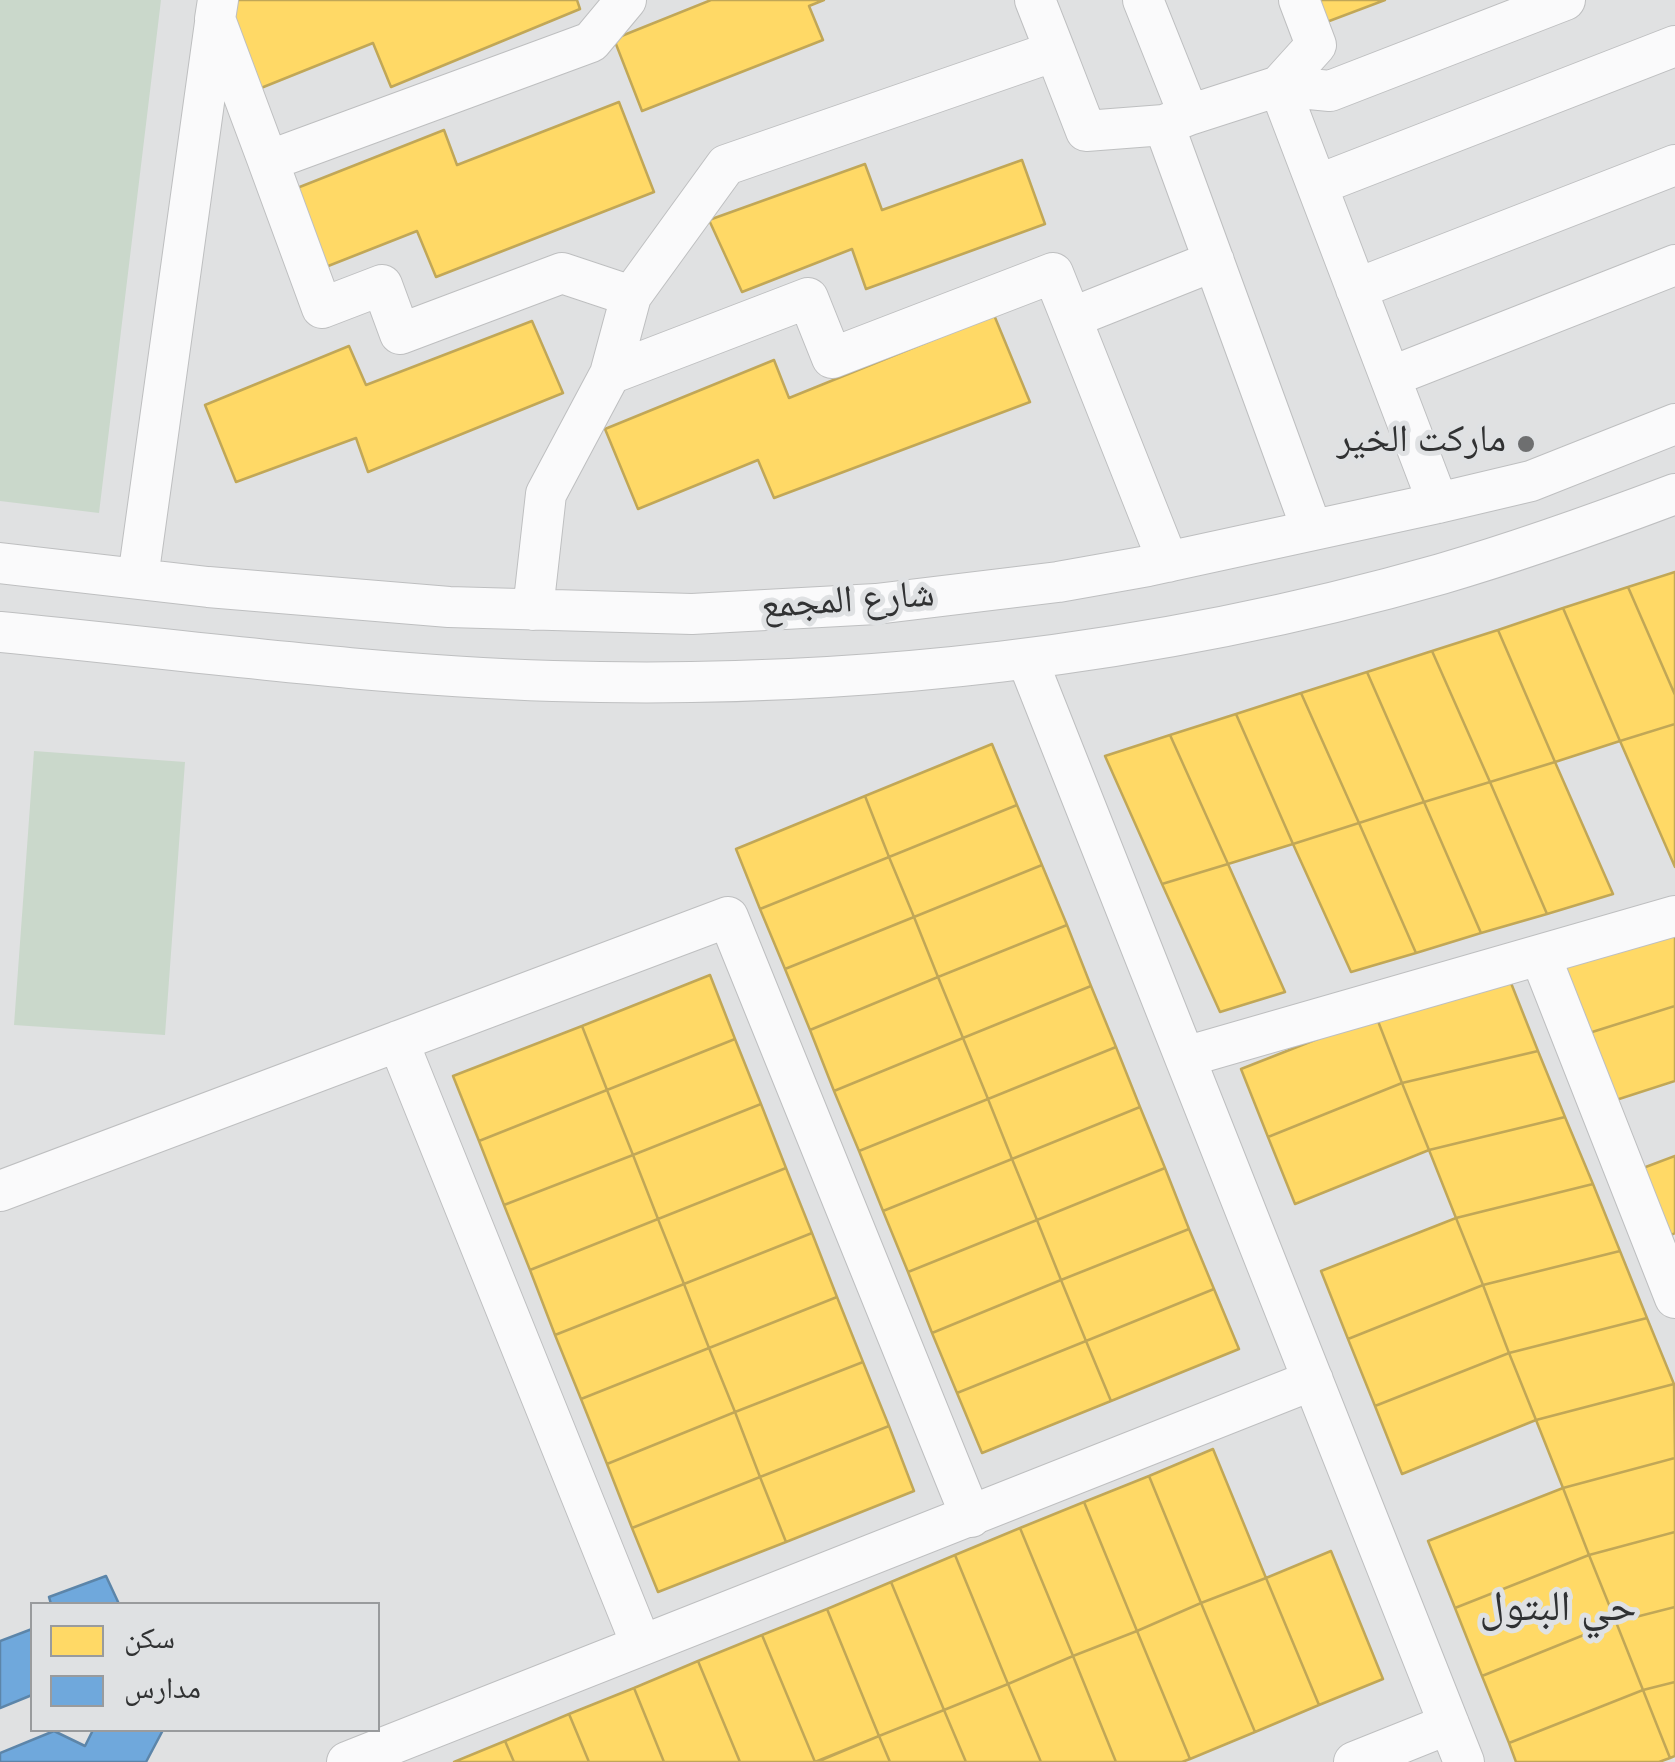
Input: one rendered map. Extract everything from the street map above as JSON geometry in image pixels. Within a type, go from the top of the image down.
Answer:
[{"type":"street","points":[[268,161],[591,42],[626,0]]},
{"type":"street","points":[[1036,0],[1086,131],[1176,120],[1279,86],[1330,91],[1565,0]]},
{"type":"street","points":[[1144,0],[1214,261],[1312,530]]},
{"type":"street","points":[[1279,86],[1316,45],[1299,0]]},
{"type":"street","points":[[217,10],[322,308],[382,285],[400,334],[562,272],[631,296]]},
{"type":"street","points":[[138,578],[217,10]]},
{"type":"street","points":[[1317,186],[1675,46]]},
{"type":"street","points":[[532,610],[546,494],[610,374],[631,296],[726,165],[1054,51]]},
{"type":"street","points":[[1279,86],[1438,504]]},
{"type":"street","points":[[1356,289],[1675,165]]},
{"type":"street","points":[[1071,318],[1214,261]]},
{"type":"street","points":[[1390,376],[1675,266]]},
{"type":"street","points":[[610,374],[808,298],[832,358],[1053,273],[1168,562]]},
{"type":"street","name":"شارع المجمع","points":[[0,564],[328,598],[532,610],[692,614],[876,604],[1058,582],[1438,504],[1531,481],[1675,424]]},
{"type":"street","points":[[1583,459],[1565,477],[1563,496],[1567,505],[1582,517],[1607,520]]},
{"type":"street","points":[[1483,493],[1511,504],[1522,520],[1514,547],[1498,556]]},
{"type":"street","name":"شارع المجمع","points":[[0,632],[439,676],[556,681],[674,682],[910,670],[1027,658],[1166,637],[1304,609],[1441,574],[1675,494]]},
{"type":"street","points":[[1027,658],[1464,1762]]},
{"type":"street","points":[[1185,1058],[1675,916]]},
{"type":"street","points":[[0,1191],[728,917],[971,1517]]},
{"type":"street","points":[[1540,955],[1675,1298]]},
{"type":"street","points":[[398,1041],[641,1644]]},
{"type":"street","points":[[347,1762],[1312,1380]]},
{"type":"street","points":[[1354,1762],[1448,1724]]},
{"type":"green space","points":[[0,0],[161,0],[99,513],[0,501]]},
{"type":"green space","points":[[34,751],[185,762],[165,1035],[14,1025]]},
{"type":"building: سكن","points":[[577,0],[580,9],[391,87],[373,43],[261,88],[226,3]]},
{"type":"building: سكن","points":[[711,0],[824,0],[809,6],[823,40],[642,111],[614,39]]},
{"type":"building: سكن","points":[[1316,0],[1385,0],[1324,23]]},
{"type":"building: سكن","points":[[619,102],[654,192],[436,277],[417,231],[318,270],[287,192],[444,130],[457,165]]},
{"type":"building: سكن","points":[[1022,160],[1045,224],[866,289],[852,249],[742,292],[709,220],[865,164],[882,210]]},
{"type":"building: سكن","points":[[994,315],[1030,402],[774,498],[758,460],[638,509],[605,429],[774,360],[789,398]]},
{"type":"building: سكن","points":[[532,321],[563,393],[368,472],[356,438],[236,482],[205,405],[349,346],[366,385]]},
{"type":"building: سكن","points":[[1675,572],[1675,695],[1628,587]]},
{"type":"building: سكن","points":[[1628,587],[1675,695],[1675,724],[1620,741],[1563,608]]},
{"type":"building: سكن","points":[[1563,608],[1620,741],[1555,762],[1498,630]]},
{"type":"building: سكن","points":[[1498,630],[1555,762],[1490,782],[1432,651]]},
{"type":"building: سكن","points":[[1432,651],[1490,782],[1424,802],[1367,672]]},
{"type":"building: سكن","points":[[1367,672],[1424,802],[1359,823],[1301,693]]},
{"type":"building: سكن","points":[[1301,693],[1359,823],[1293,844],[1236,714]]},
{"type":"building: سكن","points":[[1236,714],[1293,844],[1228,864],[1170,735]]},
{"type":"building: سكن","points":[[1675,724],[1675,867],[1620,741]]},
{"type":"building: سكن","points":[[1170,735],[1228,864],[1162,884],[1105,756]]},
{"type":"building: سكن","points":[[992,744],[1017,805],[889,857],[865,796]]},
{"type":"building: سكن","points":[[1555,762],[1613,894],[1547,914],[1490,782]]},
{"type":"building: سكن","points":[[1490,782],[1547,914],[1481,933],[1424,802]]},
{"type":"building: سكن","points":[[865,796],[889,857],[760,909],[736,849]]},
{"type":"building: سكن","points":[[1424,802],[1481,933],[1416,953],[1359,823]]},
{"type":"building: سكن","points":[[1017,805],[1042,865],[914,917],[889,857]]},
{"type":"building: سكن","points":[[1359,823],[1416,953],[1351,972],[1293,844]]},
{"type":"building: سكن","points":[[889,857],[914,917],[785,969],[760,909]]},
{"type":"building: سكن","points":[[1228,864],[1285,992],[1220,1012],[1162,884]]},
{"type":"building: سكن","points":[[1042,865],[1067,925],[938,977],[914,917]]},
{"type":"building: سكن","points":[[914,917],[938,977],[810,1030],[785,969]]},
{"type":"building: سكن","points":[[1067,925],[1091,986],[963,1038],[938,977]]},
{"type":"building: سكن","points":[[1675,933],[1675,1006],[1589,1033],[1561,965]]},
{"type":"building: سكن","points":[[710,975],[735,1039],[607,1090],[582,1026]]},
{"type":"building: سكن","points":[[938,977],[963,1038],[834,1091],[810,1030]]},
{"type":"building: سكن","points":[[1511,983],[1538,1051],[1402,1083],[1376,1016]]},
{"type":"building: سكن","points":[[1091,986],[1116,1047],[988,1099],[963,1038]]},
{"type":"building: سكن","points":[[1675,1006],[1675,1081],[1616,1100],[1589,1033]]},
{"type":"building: سكن","points":[[1376,1016],[1402,1083],[1268,1137],[1241,1069]]},
{"type":"building: سكن","points":[[582,1026],[607,1090],[479,1141],[453,1076]]},
{"type":"building: سكن","points":[[963,1038],[988,1099],[859,1151],[834,1091]]},
{"type":"building: سكن","points":[[735,1039],[761,1104],[633,1155],[607,1090]]},
{"type":"building: سكن","points":[[1116,1047],[1140,1107],[1012,1159],[988,1099]]},
{"type":"building: سكن","points":[[1538,1051],[1565,1117],[1429,1150],[1402,1083]]},
{"type":"building: سكن","points":[[1402,1083],[1429,1150],[1295,1204],[1268,1137]]},
{"type":"building: سكن","points":[[607,1090],[633,1155],[504,1205],[479,1141]]},
{"type":"building: سكن","points":[[988,1099],[1012,1159],[883,1211],[859,1151]]},
{"type":"building: سكن","points":[[761,1104],[786,1168],[658,1219],[633,1155]]},
{"type":"building: سكن","points":[[1140,1107],[1165,1168],[1037,1220],[1012,1159]]},
{"type":"building: سكن","points":[[1565,1117],[1593,1184],[1456,1218],[1429,1150]]},
{"type":"building: سكن","points":[[633,1155],[658,1219],[530,1270],[504,1205]]},
{"type":"building: سكن","points":[[1675,1156],[1675,1233],[1671,1235],[1643,1168]]},
{"type":"building: سكن","points":[[1012,1159],[1037,1220],[908,1272],[883,1211]]},
{"type":"building: سكن","points":[[786,1168],[812,1233],[684,1284],[658,1219]]},
{"type":"building: سكن","points":[[1165,1168],[1189,1229],[1061,1280],[1037,1220]]},
{"type":"building: سكن","points":[[1593,1184],[1620,1251],[1483,1285],[1456,1218]]},
{"type":"building: سكن","points":[[1456,1218],[1483,1285],[1348,1339],[1321,1271]]},
{"type":"building: سكن","points":[[658,1219],[684,1284],[555,1335],[530,1270]]},
{"type":"building: سكن","points":[[1037,1220],[1061,1280],[932,1333],[908,1272]]},
{"type":"building: سكن","points":[[1189,1229],[1214,1289],[1086,1341],[1061,1280]]},
{"type":"building: سكن","points":[[812,1233],[837,1297],[709,1348],[684,1284]]},
{"type":"building: سكن","points":[[1620,1251],[1647,1318],[1509,1353],[1483,1285]]},
{"type":"building: سكن","points":[[1061,1280],[1086,1341],[957,1393],[932,1333]]},
{"type":"building: سكن","points":[[684,1284],[709,1348],[581,1399],[555,1335]]},
{"type":"building: سكن","points":[[1483,1285],[1509,1353],[1375,1406],[1348,1339]]},
{"type":"building: سكن","points":[[1214,1289],[1239,1349],[1111,1401],[1086,1341]]},
{"type":"building: سكن","points":[[837,1297],[863,1362],[735,1412],[709,1348]]},
{"type":"building: سكن","points":[[1647,1318],[1674,1384],[1536,1420],[1509,1353]]},
{"type":"building: سكن","points":[[1086,1341],[1111,1401],[982,1453],[957,1393]]},
{"type":"building: سكن","points":[[709,1348],[735,1412],[607,1464],[581,1399]]},
{"type":"building: سكن","points":[[1509,1353],[1536,1420],[1402,1474],[1375,1406]]},
{"type":"building: سكن","points":[[863,1362],[889,1426],[760,1477],[735,1412]]},
{"type":"building: سكن","points":[[1674,1384],[1675,1458],[1563,1488],[1536,1420]]},
{"type":"building: سكن","points":[[735,1412],[760,1477],[632,1528],[607,1464]]},
{"type":"building: سكن","points":[[889,1426],[914,1491],[786,1542],[760,1477]]},
{"type":"building: سكن","points":[[1213,1449],[1266,1578],[1201,1603],[1149,1476]]},
{"type":"building: سكن","points":[[1675,1458],[1675,1532],[1589,1555],[1563,1488]]},
{"type":"building: سكن","points":[[1149,1476],[1201,1603],[1137,1631],[1084,1502]]},
{"type":"building: سكن","points":[[760,1477],[786,1542],[658,1592],[632,1528]]},
{"type":"building: سكن","points":[[1563,1488],[1589,1555],[1455,1608],[1428,1541]]},
{"type":"building: سكن","points":[[1084,1502],[1137,1631],[1073,1656],[1020,1528]]},
{"type":"building: سكن","points":[[1020,1528],[1073,1656],[1008,1684],[955,1555]]},
{"type":"building: سكن","points":[[1675,1532],[1675,1607],[1616,1622],[1589,1555]]},
{"type":"building: سكن","points":[[1331,1551],[1383,1679],[1319,1705],[1266,1578]]},
{"type":"building: سكن","points":[[955,1555],[1008,1684],[944,1710],[891,1582]]},
{"type":"building: سكن","points":[[1589,1555],[1616,1622],[1482,1676],[1455,1608]]},
{"type":"building: سكن","points":[[1266,1578],[1319,1705],[1255,1732],[1201,1603]]},
{"type":"building: سكن","points":[[891,1582],[944,1710],[879,1736],[827,1609]]},
{"type":"building: سكن","points":[[1201,1603],[1255,1732],[1190,1759],[1137,1631]]},
{"type":"building: سكن","points":[[1675,1607],[1675,1682],[1643,1690],[1616,1622]]},
{"type":"building: سكن","points":[[827,1609],[879,1736],[815,1762],[762,1635]]},
{"type":"building: سكن","points":[[1616,1622],[1643,1690],[1509,1743],[1482,1676]]},
{"type":"building: سكن","points":[[1137,1631],[1190,1759],[1116,1762],[1073,1656]]},
{"type":"building: سكن","points":[[762,1635],[815,1762],[740,1762],[698,1661]]},
{"type":"building: سكن","points":[[1073,1656],[1116,1762],[1041,1762],[1008,1684]]},
{"type":"building: سكن","points":[[698,1661],[740,1762],[664,1762],[634,1688]]},
{"type":"building: سكن","points":[[1675,1682],[1675,1756],[1670,1758],[1643,1690]]},
{"type":"building: سكن","points":[[1008,1684],[1041,1762],[966,1762],[944,1710]]},
{"type":"building: سكن","points":[[634,1688],[664,1762],[589,1762],[569,1714]]},
{"type":"building: سكن","points":[[1643,1690],[1670,1758],[1659,1762],[1516,1762],[1509,1743]]},
{"type":"building: سكن","points":[[944,1710],[966,1762],[890,1762],[879,1736]]},
{"type":"building: سكن","points":[[569,1714],[589,1762],[514,1762],[505,1741]]},
{"type":"building: سكن","points":[[879,1736],[890,1762],[817,1762]]},
{"type":"building: سكن","points":[[505,1741],[514,1762],[454,1762]]},
{"type":"building: مدارس","points":[[106,1576],[118,1602],[50,1602],[49,1597]]},
{"type":"building: مدارس","points":[[30,1630],[30,1696],[0,1708],[0,1641]]},
{"type":"building: مدارس","points":[[52,1732],[85,1746],[92,1732],[162,1732],[146,1762],[0,1762],[0,1753]]},
{"type":"place","name":"ماركت الخير","points":[[1526,444]]},
{"type":"district","name":"حي البتول","points":[[1558,1612]]}]
